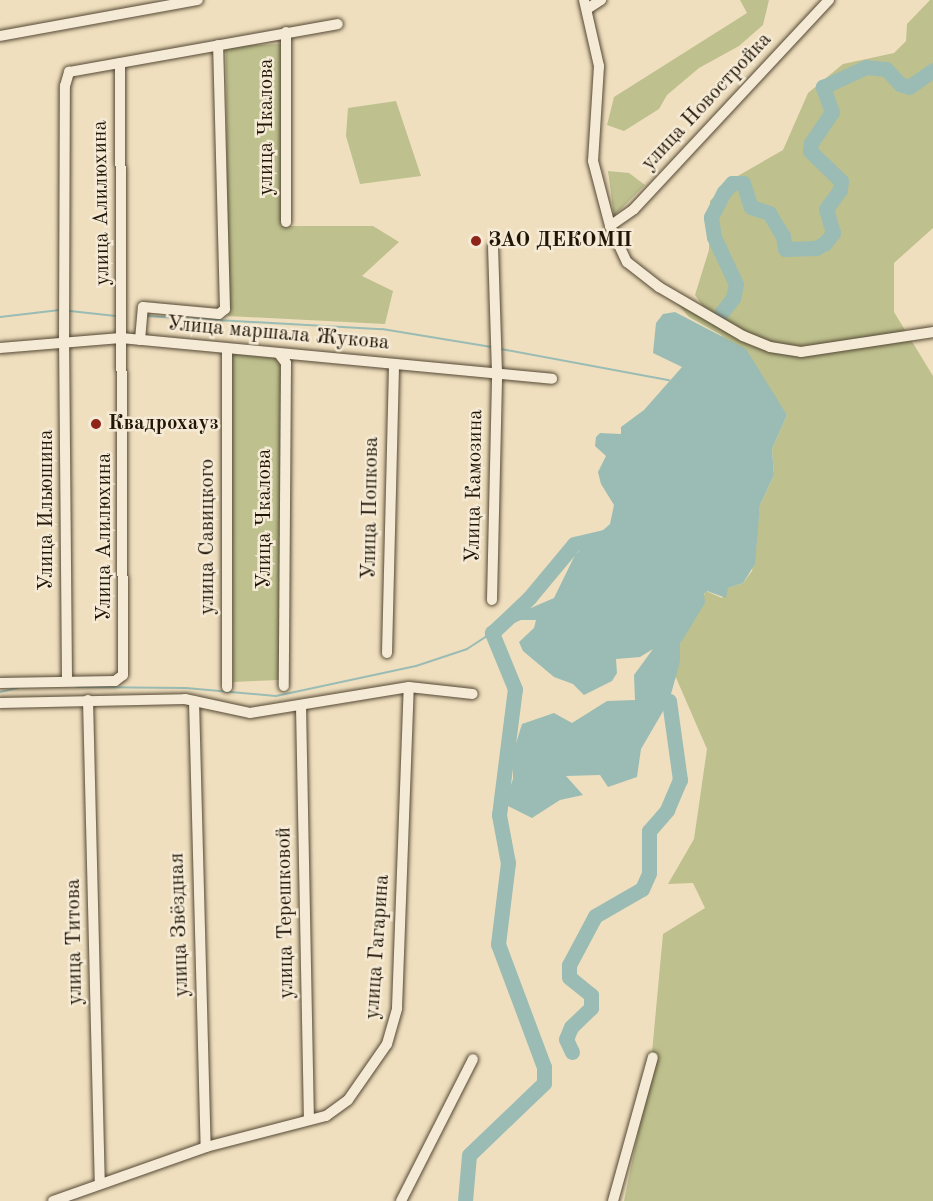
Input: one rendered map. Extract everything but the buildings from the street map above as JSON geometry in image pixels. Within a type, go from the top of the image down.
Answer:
[{"type":"street","points":[[0,36],[198,0]]},
{"type":"street","points":[[601,0],[585,4],[599,66],[593,160],[610,226],[627,262],[705,314],[743,336],[770,347],[801,352],[933,332]]},
{"type":"street","name":"улица Новостройка","points":[[610,226],[634,208],[829,0]]},
{"type":"street","points":[[120,63],[338,24]]},
{"type":"street","name":"улица Чкалова","points":[[286,32],[286,222]]},
{"type":"street","points":[[140,340],[143,307],[222,311],[218,45]]},
{"type":"street","name":"Улица Ильюшина","points":[[67,679],[64,341],[65,86],[69,72],[120,63]]},
{"type":"street","name":"улица Алилюхина","points":[[120,63],[122,340]]},
{"type":"street","name":"Улица Камозина","points":[[492,600],[497,373],[494,348],[493,247]]},
{"type":"street","name":"Улица Алилюхина","points":[[67,679],[115,681],[123,675],[122,340]]},
{"type":"street","name":"Улица маршала Жукова","points":[[0,348],[64,341],[140,340],[552,379]]},
{"type":"street","name":"улица Савицкого","points":[[227,350],[227,687]]},
{"type":"street","name":"Улица Чкалова","points":[[280,355],[286,363],[284,686]]},
{"type":"street","name":"Улица Попкова","points":[[387,653],[394,365]]},
{"type":"street","points":[[0,683],[67,679]]},
{"type":"street","points":[[0,702],[194,701],[250,713],[409,687],[473,694]]},
{"type":"street","name":"улица Гагарина","points":[[52,1201],[206,1147],[326,1116],[348,1100],[387,1044],[394,1018],[409,687]]},
{"type":"street","name":"улица Титова","points":[[88,700],[100,1183]]},
{"type":"street","name":"улица Звёздная","points":[[194,701],[206,1147]]},
{"type":"street","name":"улица Терешковой","points":[[301,706],[309,1120]]},
{"type":"street","points":[[613,1201],[653,1057]]},
{"type":"street","points":[[401,1201],[472,1059]]},
{"type":"green space","points":[[740,0],[769,0],[763,25],[739,46],[699,68],[667,95],[659,109],[624,131],[607,125],[614,97],[747,13]]},
{"type":"green space","points":[[930,0],[933,0],[933,228],[894,263],[894,312],[933,376],[933,1201],[624,1201],[650,1074],[663,934],[705,908],[693,883],[668,884],[694,839],[707,749],[674,673],[680,662],[680,644],[706,591],[722,598],[728,588],[743,583],[752,571],[760,505],[774,475],[772,449],[787,415],[721,335],[689,317],[675,301],[706,311],[695,295],[709,250],[710,201],[729,181],[783,150],[808,93],[843,64],[894,53],[906,41],[907,24]]},
{"type":"green space","points":[[282,44],[281,226],[373,226],[399,242],[362,276],[393,291],[385,324],[228,316],[226,46]]},
{"type":"green space","points":[[396,101],[421,176],[360,184],[346,136],[348,108]]},
{"type":"green space","points":[[608,171],[629,173],[645,185],[614,216]]},
{"type":"green space","points":[[235,354],[275,358],[283,369],[279,680],[233,682],[231,357]]},
{"type":"water","points":[[675,312],[746,349],[787,415],[772,449],[774,475],[760,505],[755,564],[743,583],[728,588],[726,598],[707,591],[704,594],[705,603],[680,644],[680,662],[669,701],[641,749],[637,777],[608,787],[600,775],[566,776],[583,795],[560,800],[532,818],[504,804],[513,779],[513,753],[522,724],[554,713],[572,723],[607,701],[635,700],[634,675],[653,649],[640,657],[616,659],[617,673],[612,681],[584,695],[573,684],[554,677],[523,651],[519,642],[534,628],[536,620],[521,620],[492,633],[517,614],[554,598],[575,555],[610,524],[614,505],[601,484],[598,472],[606,456],[595,446],[596,437],[600,433],[621,434],[621,427],[644,410],[682,367],[653,353],[656,323],[663,314]]},
{"type":"waterway","points":[[722,312],[733,298],[736,284],[714,237],[711,217],[724,192],[732,183],[743,183],[751,207],[769,213],[783,236],[785,249],[816,248],[825,243],[833,233],[826,209],[840,190],[841,181],[810,151],[811,143],[832,112],[823,87],[866,67],[886,69],[900,84],[909,87],[933,70]]},
{"type":"waterway","points":[[0,317],[60,310]]},
{"type":"waterway","points":[[70,311],[116,316]]},
{"type":"waterway","points":[[146,316],[382,329],[492,347]]},
{"type":"waterway","points":[[501,349],[669,380]]},
{"type":"waterway","points":[[465,1201],[469,1155],[544,1083],[544,1067],[498,944],[508,863],[499,815],[515,689],[492,633],[529,598],[574,544],[608,536]]},
{"type":"waterway","points":[[77,687],[186,688],[276,696],[416,666],[467,649],[492,633]]},
{"type":"waterway","points":[[0,692],[18,688]]},
{"type":"waterway","points":[[572,1052],[566,1039],[571,1027],[591,1008],[591,995],[569,977],[569,965],[595,916],[642,889],[649,873],[649,831],[667,810],[680,780],[669,701],[651,693]]},
{"type":"place","name":"ЗАО ДЕКОМП","points":[[476,241]]},
{"type":"place","name":"Квадрохауз","points":[[96,424]]}]
